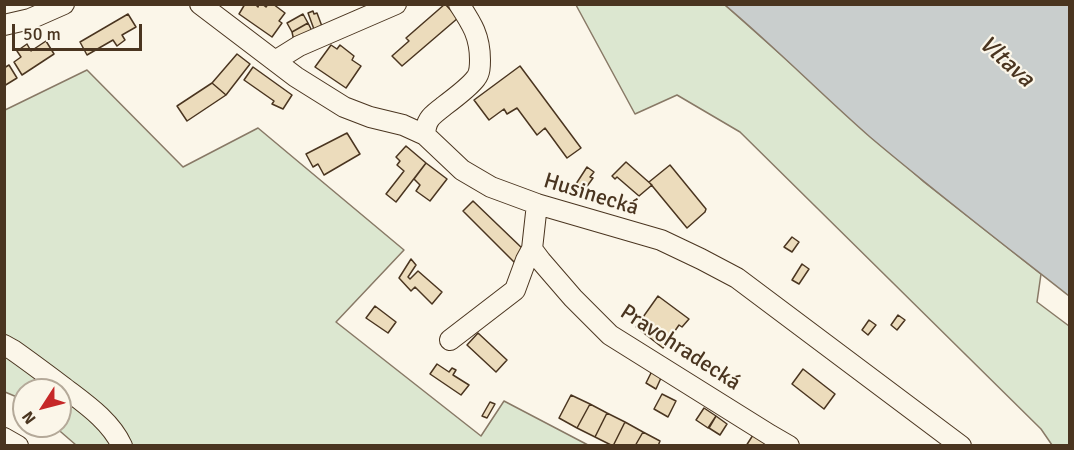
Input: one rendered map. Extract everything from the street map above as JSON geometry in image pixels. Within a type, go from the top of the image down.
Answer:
[{"type":"street","points":[[4,25],[30,19],[64,4]]},
{"type":"street","name":"Husinecká","points":[[200,4],[296,77],[344,107],[370,117],[403,125],[424,135],[462,170],[491,187],[537,204],[661,240],[737,278],[940,440],[961,446]]},
{"type":"street","points":[[275,61],[299,46],[396,4]]},
{"type":"street","points":[[424,135],[430,116],[476,78],[480,69],[480,43],[459,4]]},
{"type":"street","points":[[450,340],[515,290],[532,249],[537,204]]},
{"type":"street","name":"Pravohradecká","points":[[532,249],[573,298],[610,335],[789,446]]},
{"type":"street","points":[[4,345],[87,405],[105,421],[122,446]]},
{"type":"street","points":[[4,438],[18,446]]},
{"type":"green space","points":[[576,5],[725,5],[924,182],[1041,274],[1037,302],[1069,326],[1069,445],[1052,445],[1041,429],[740,132],[677,95],[635,114]]},
{"type":"green space","points":[[87,70],[183,167],[258,128],[404,250],[336,322],[481,436],[504,401],[588,445],[76,445],[68,438],[72,438],[72,378],[12,378],[12,395],[5,392],[5,110]]},
{"type":"water","name":"Vltava","points":[[725,5],[1069,5],[1069,296],[870,137]]},
{"type":"building","points":[[245,4],[255,4],[258,7],[262,4],[266,7],[268,4],[273,4],[285,13],[279,21],[282,23],[272,37],[239,14]]},
{"type":"building","points":[[445,4],[458,18],[402,66],[392,56],[409,41],[406,38]]},
{"type":"building","points":[[313,11],[314,14],[317,13],[323,29],[315,32],[308,13]]},
{"type":"building","points":[[128,14],[136,27],[122,35],[125,40],[117,46],[113,40],[87,55],[80,42]]},
{"type":"building","points":[[303,14],[308,23],[292,32],[287,23]]},
{"type":"building","points":[[308,23],[313,33],[294,41],[292,32]]},
{"type":"building","points":[[46,41],[54,54],[22,75],[14,62],[21,57],[17,51],[27,44],[31,51]]},
{"type":"building","points":[[331,45],[337,49],[340,45],[354,56],[352,60],[361,66],[346,88],[315,67]]},
{"type":"building","points":[[237,54],[250,64],[226,95],[212,83]]},
{"type":"building","points":[[9,65],[17,78],[4,86],[4,68]]},
{"type":"building","points":[[520,66],[581,148],[567,158],[545,128],[537,135],[517,108],[507,114],[504,109],[489,120],[474,100]]},
{"type":"building","points":[[253,67],[292,95],[283,109],[272,104],[274,101],[244,80]]},
{"type":"building","points":[[212,83],[226,95],[187,121],[177,106]]},
{"type":"building","points":[[347,133],[360,154],[324,175],[318,164],[313,167],[306,154]]},
{"type":"building","points":[[406,146],[426,163],[396,202],[386,194],[404,171],[397,165],[400,161],[396,157]]},
{"type":"building","points":[[626,162],[652,185],[639,196],[617,177],[615,179],[612,176]]},
{"type":"building","points":[[426,163],[447,179],[430,201],[416,191],[420,185],[414,179]]},
{"type":"building","points":[[670,165],[706,209],[687,228],[649,182]]},
{"type":"building","points":[[587,167],[594,172],[590,177],[593,178],[585,189],[576,184]]},
{"type":"building","points":[[473,201],[524,250],[520,268],[463,211]]},
{"type":"building","points":[[792,237],[799,242],[792,252],[784,247]]},
{"type":"building","points":[[411,259],[416,265],[408,277],[410,279],[418,271],[442,292],[432,304],[415,287],[411,291],[399,278]]},
{"type":"building","points":[[802,264],[809,269],[799,284],[792,280]]},
{"type":"building","points":[[658,296],[689,319],[682,327],[679,325],[663,348],[636,327]]},
{"type":"building","points":[[375,306],[396,322],[388,333],[366,318]]},
{"type":"building","points":[[898,315],[905,320],[897,330],[891,325]]},
{"type":"building","points":[[869,320],[876,325],[868,335],[862,330]]},
{"type":"building","points":[[478,333],[507,360],[496,372],[467,345]]},
{"type":"building","points":[[437,364],[449,372],[452,368],[456,370],[453,375],[469,385],[461,395],[430,374]]},
{"type":"building","points":[[653,369],[661,378],[656,389],[646,383]]},
{"type":"building","points":[[803,369],[835,394],[824,409],[792,384]]},
{"type":"building","points":[[662,394],[676,401],[668,417],[654,409]]},
{"type":"building","points":[[571,395],[590,404],[577,428],[559,418]]},
{"type":"building","points":[[490,402],[495,404],[487,418],[482,416]]},
{"type":"building","points":[[590,404],[607,413],[595,437],[577,428]]},
{"type":"building","points":[[704,408],[716,416],[708,428],[696,420]]},
{"type":"building","points":[[607,413],[625,422],[613,446],[595,437]]},
{"type":"building","points":[[716,416],[727,424],[720,435],[709,428]]},
{"type":"building","points":[[625,422],[643,432],[635,446],[613,446]]},
{"type":"building","points":[[643,432],[660,441],[658,446],[635,446]]},
{"type":"building","points":[[753,435],[771,446],[746,446]]}]
